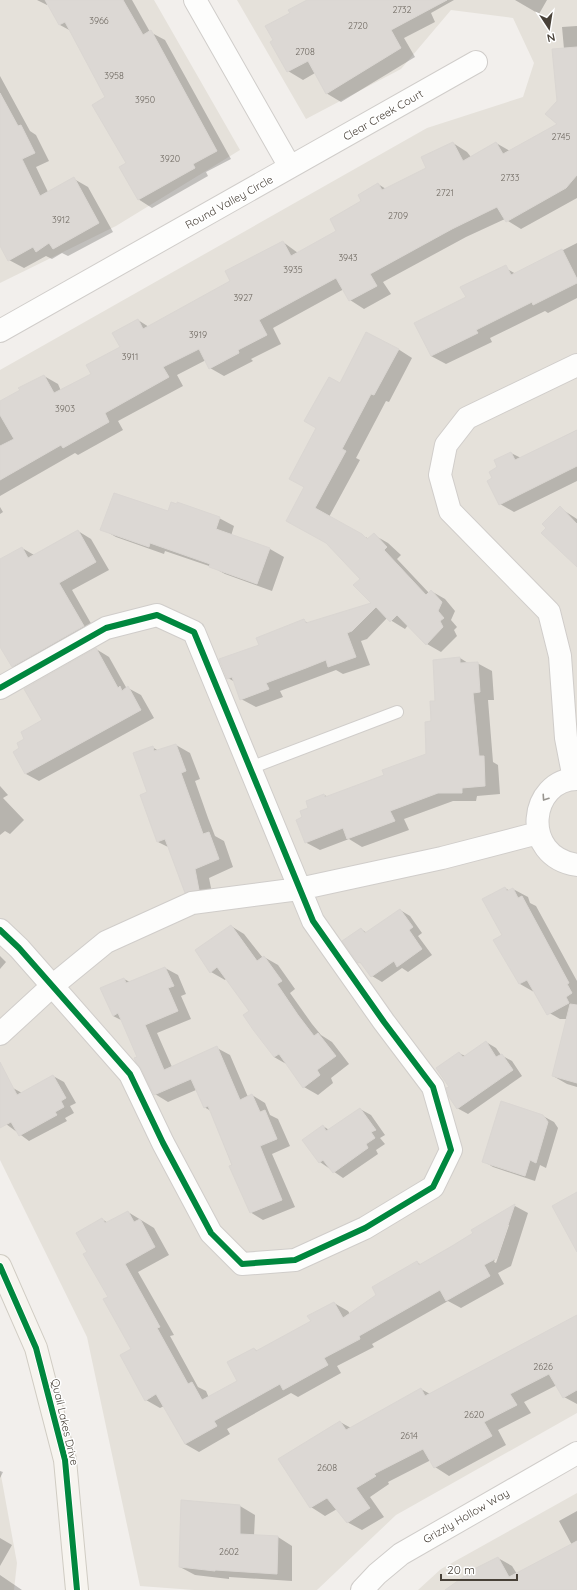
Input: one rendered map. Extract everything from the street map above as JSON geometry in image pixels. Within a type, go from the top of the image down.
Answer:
[{"type":"main road","name":"Quail Lakes Drive","points":[[0,1266],[36,1348],[63,1453],[77,1590]]},
{"type":"street","points":[[196,0],[290,167]]},
{"type":"street","name":"Clear Creek Court","points":[[290,167],[476,62]]},
{"type":"street","name":"Round Valley Circle","points":[[0,331],[290,167]]},
{"type":"street","points":[[577,365],[468,418],[446,445],[440,475],[450,511],[549,612],[560,656],[566,738],[576,779],[560,784],[548,793],[540,805],[537,818],[538,833],[544,846],[553,856],[566,863],[577,865]]},
{"type":"street","points":[[0,688],[106,628],[157,615],[194,632],[313,921],[384,1022],[433,1087],[451,1150],[433,1187],[365,1228],[295,1260],[242,1264],[211,1233],[163,1143],[130,1074],[51,987],[19,948],[0,930]]},
{"type":"street","points":[[0,1034],[51,987],[106,942],[192,903],[299,889],[442,858],[538,833]]},
{"type":"street","name":"Grizzly Hollow Way","points":[[362,1590],[377,1574],[401,1554],[577,1453]]},
{"type":"lane","points":[[250,768],[397,712]]},
{"type":"shaded area","points":[[0,0],[154,0],[240,150],[116,226],[0,283]]},
{"type":"shaded area","points":[[237,0],[577,0],[577,1413],[396,1515],[317,1590],[194,1590],[140,1586],[87,1337],[0,1160],[0,370],[427,128],[523,97],[534,63],[513,18],[451,10],[401,69],[306,119]]},
{"type":"shaded area","points":[[0,1470],[17,1563],[14,1590],[0,1590]]},
{"type":"shaded area","points":[[577,1493],[577,1590],[418,1590],[441,1569]]},
{"type":"building","points":[[45,0],[123,0],[143,35],[151,30],[217,151],[193,164],[195,168],[138,200],[119,167],[126,163],[92,105],[105,97],[65,22],[59,25]]},
{"type":"building","points":[[307,0],[447,0],[391,30],[401,48],[326,94],[308,61],[287,72],[270,42],[273,40],[265,26],[290,13],[288,10]]},
{"type":"building","points":[[577,47],[577,175],[566,188],[506,222],[497,207],[452,229],[370,274],[377,286],[349,301],[336,278],[259,320],[267,335],[238,350],[239,353],[209,369],[199,349],[163,367],[169,377],[105,413],[109,422],[63,448],[61,445],[0,480],[0,446],[14,439],[0,415],[0,401],[20,390],[18,388],[44,375],[54,393],[91,374],[86,365],[120,347],[112,333],[138,319],[143,329],[230,281],[225,271],[283,241],[291,256],[336,231],[330,219],[361,201],[358,195],[378,183],[382,190],[426,168],[421,157],[453,142],[463,161],[496,142],[503,154],[557,124],[545,114],[557,101],[552,49]]},
{"type":"building","points":[[0,93],[18,126],[21,125],[35,153],[22,159],[40,196],[74,177],[99,223],[53,249],[49,243],[36,252],[33,247],[8,261],[0,246]]},
{"type":"building","points":[[562,249],[577,279],[577,283],[533,305],[532,302],[476,330],[478,333],[431,356],[414,323],[466,297],[460,287],[506,265],[511,275]]},
{"type":"building","points":[[366,332],[399,349],[374,395],[371,394],[342,449],[346,451],[315,508],[362,534],[367,539],[374,533],[387,547],[384,550],[426,595],[431,590],[442,602],[438,611],[444,618],[440,621],[443,627],[426,645],[397,615],[390,622],[376,607],[352,631],[347,633],[356,657],[328,667],[326,660],[266,683],[269,689],[240,700],[232,677],[227,679],[219,659],[259,645],[256,638],[304,619],[306,623],[371,603],[353,585],[360,579],[326,543],[286,521],[304,487],[289,479],[316,428],[304,421],[329,377],[340,383]]},
{"type":"building","points":[[577,430],[577,466],[499,505],[487,481],[492,478],[489,472],[497,467],[494,460],[511,452],[515,460]]},
{"type":"building","points":[[114,493],[168,511],[171,502],[177,504],[177,502],[220,517],[216,529],[270,548],[257,584],[209,567],[210,564],[150,543],[149,547],[100,530]]},
{"type":"building","points":[[560,506],[577,524],[577,567],[541,533],[546,528],[542,524]]},
{"type":"building","points":[[78,530],[96,562],[59,583],[84,626],[12,667],[0,647],[0,559],[22,547],[28,558]]},
{"type":"building","points":[[96,648],[118,688],[120,686],[122,691],[128,686],[141,710],[25,774],[13,752],[19,748],[17,743],[24,739],[21,732],[42,720],[24,689]]},
{"type":"building","points":[[460,657],[460,663],[478,662],[480,692],[473,693],[479,756],[484,756],[485,786],[462,788],[462,793],[438,793],[390,811],[395,821],[347,839],[343,828],[305,843],[296,820],[302,817],[300,811],[308,808],[306,801],[324,794],[325,797],[384,775],[382,770],[426,754],[425,722],[431,721],[430,701],[435,701],[433,660]]},
{"type":"building","points":[[176,744],[186,771],[181,773],[203,834],[209,832],[219,859],[195,869],[199,890],[185,893],[165,839],[157,842],[140,795],[147,792],[133,753],[153,746],[154,751]]},
{"type":"building","points":[[505,887],[507,891],[513,888],[518,898],[522,896],[569,983],[567,984],[572,993],[566,997],[569,1003],[547,1015],[527,980],[519,984],[493,940],[502,935],[482,899]]},
{"type":"building","points":[[400,909],[413,927],[409,930],[422,949],[397,967],[394,961],[371,977],[360,962],[358,963],[342,941],[361,928],[365,933]]},
{"type":"building","points":[[231,925],[257,961],[264,956],[282,981],[277,984],[298,1015],[314,1036],[318,1033],[336,1056],[317,1070],[320,1075],[303,1088],[279,1054],[274,1057],[254,1031],[243,1015],[249,1011],[217,967],[210,973],[195,950]]},
{"type":"building","points":[[165,967],[174,986],[168,988],[178,1011],[145,1025],[164,1070],[217,1046],[240,1100],[252,1094],[260,1112],[265,1110],[277,1139],[260,1146],[282,1200],[250,1213],[229,1166],[232,1165],[208,1106],[204,1108],[191,1079],[154,1095],[136,1062],[134,1058],[137,1057],[118,1013],[113,1016],[100,988],[124,978],[126,983]]},
{"type":"building","points":[[570,1004],[577,1005],[577,1083],[552,1076]]},
{"type":"building","points":[[486,1041],[496,1057],[502,1054],[513,1070],[457,1109],[449,1097],[446,1088],[449,1087],[436,1068],[459,1052],[463,1057]]},
{"type":"building","points":[[0,1062],[17,1095],[53,1075],[66,1098],[61,1101],[64,1107],[55,1112],[57,1115],[19,1136],[11,1122],[0,1128]]},
{"type":"building","points":[[501,1101],[543,1115],[548,1122],[536,1163],[530,1160],[525,1176],[482,1162]]},
{"type":"building","points":[[360,1108],[376,1130],[371,1132],[375,1138],[366,1144],[368,1148],[333,1173],[323,1160],[319,1163],[302,1140],[323,1125],[326,1131]]},
{"type":"building","points":[[577,1192],[577,1252],[552,1206]]},
{"type":"building","points":[[515,1204],[497,1258],[484,1265],[490,1276],[446,1301],[440,1290],[359,1336],[360,1339],[324,1358],[328,1365],[283,1390],[280,1384],[214,1421],[217,1426],[185,1444],[156,1394],[145,1401],[120,1355],[131,1349],[103,1299],[108,1297],[83,1254],[87,1252],[76,1233],[102,1218],[105,1223],[128,1211],[134,1222],[140,1219],[155,1247],[125,1264],[160,1327],[157,1328],[188,1384],[192,1382],[202,1400],[237,1381],[227,1362],[254,1348],[256,1351],[311,1321],[307,1316],[334,1302],[343,1318],[376,1295],[372,1287],[417,1261],[419,1265],[452,1246],[473,1233],[471,1230]]},
{"type":"building","points":[[577,1315],[577,1390],[563,1398],[549,1374],[510,1394],[517,1405],[484,1422],[492,1436],[434,1468],[423,1449],[374,1474],[376,1476],[356,1488],[370,1508],[347,1523],[327,1498],[310,1508],[278,1459],[340,1421],[346,1430],[421,1388],[425,1396]]},
{"type":"building","points":[[181,1500],[240,1505],[240,1534],[278,1536],[277,1574],[215,1571],[179,1567]]},
{"type":"building","points":[[577,1541],[577,1590],[445,1590],[476,1568],[498,1557],[509,1577]]},
{"type":"cycle path","points":[[0,688],[106,628],[157,615],[194,632],[313,921],[384,1022],[433,1087],[451,1150],[433,1187],[365,1228],[295,1260],[242,1264],[211,1233],[163,1143],[130,1074],[19,948],[0,930]]},
{"type":"cycle path","points":[[0,1266],[36,1348],[65,1460],[77,1590]]}]
